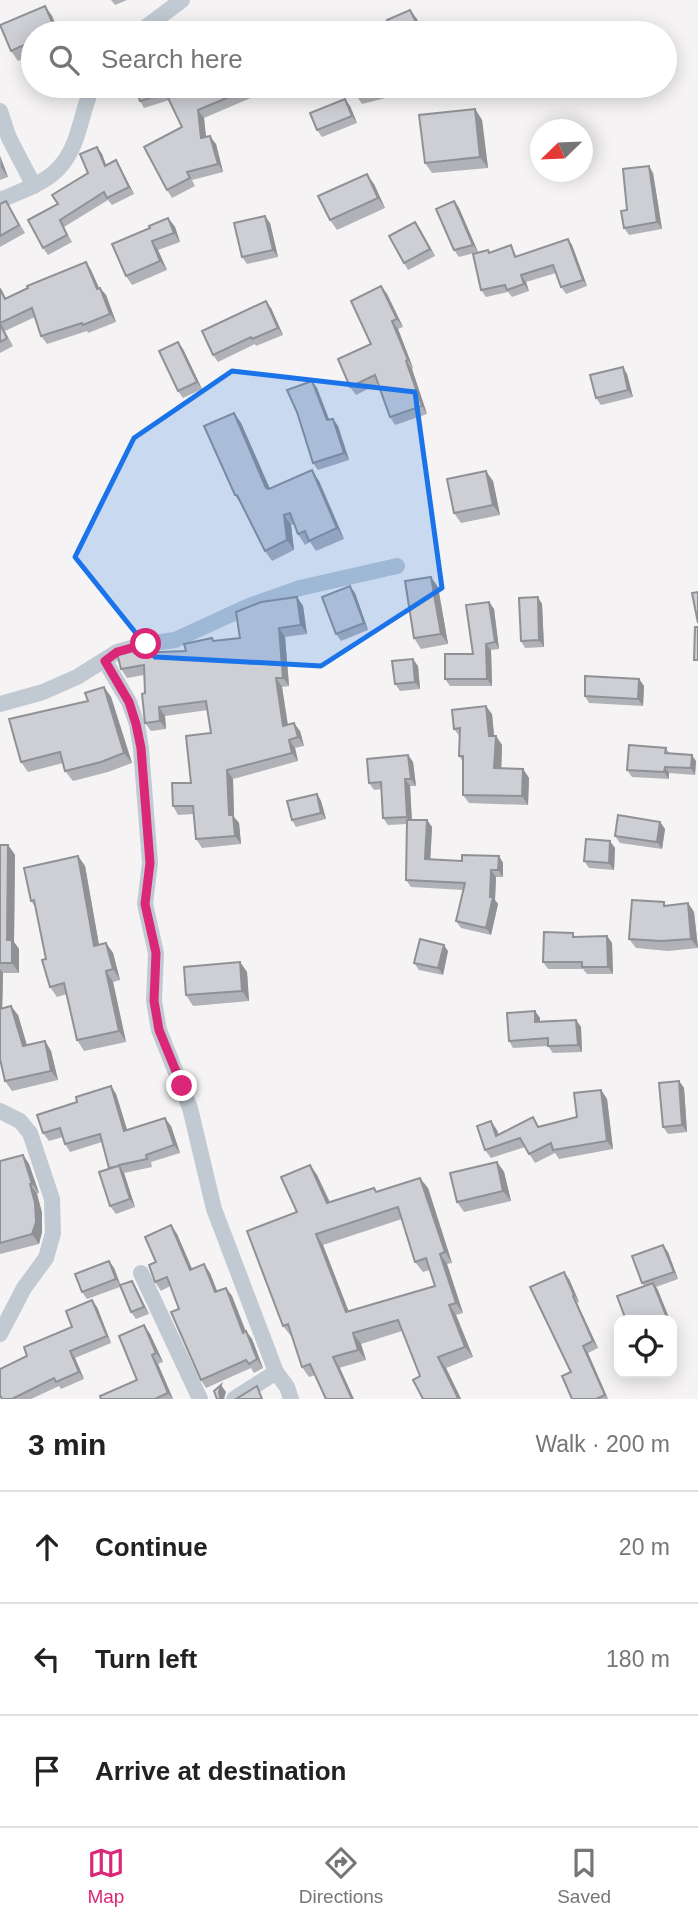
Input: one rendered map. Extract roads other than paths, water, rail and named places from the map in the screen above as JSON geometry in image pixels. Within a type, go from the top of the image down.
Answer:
[{"type":"street","points":[[154,21],[182,0]]},
{"type":"street","points":[[0,200],[34,187],[60,170],[70,156],[89,98]]},
{"type":"street","points":[[0,111],[9,138],[34,187]]},
{"type":"street","points":[[0,704],[43,692],[77,677],[117,652],[175,640],[249,606],[300,587],[397,566]]},
{"type":"street","points":[[105,661],[129,702],[141,748],[150,863],[145,904],[156,953],[154,1001],[159,1030],[190,1108],[214,1209],[276,1372],[287,1387],[291,1399]]},
{"type":"street","points":[[0,1111],[20,1121],[30,1133],[52,1199],[53,1233],[46,1258],[24,1288],[0,1334]]},
{"type":"street","points":[[142,1273],[200,1399]]},
{"type":"street","points":[[234,1399],[276,1372]]}]
